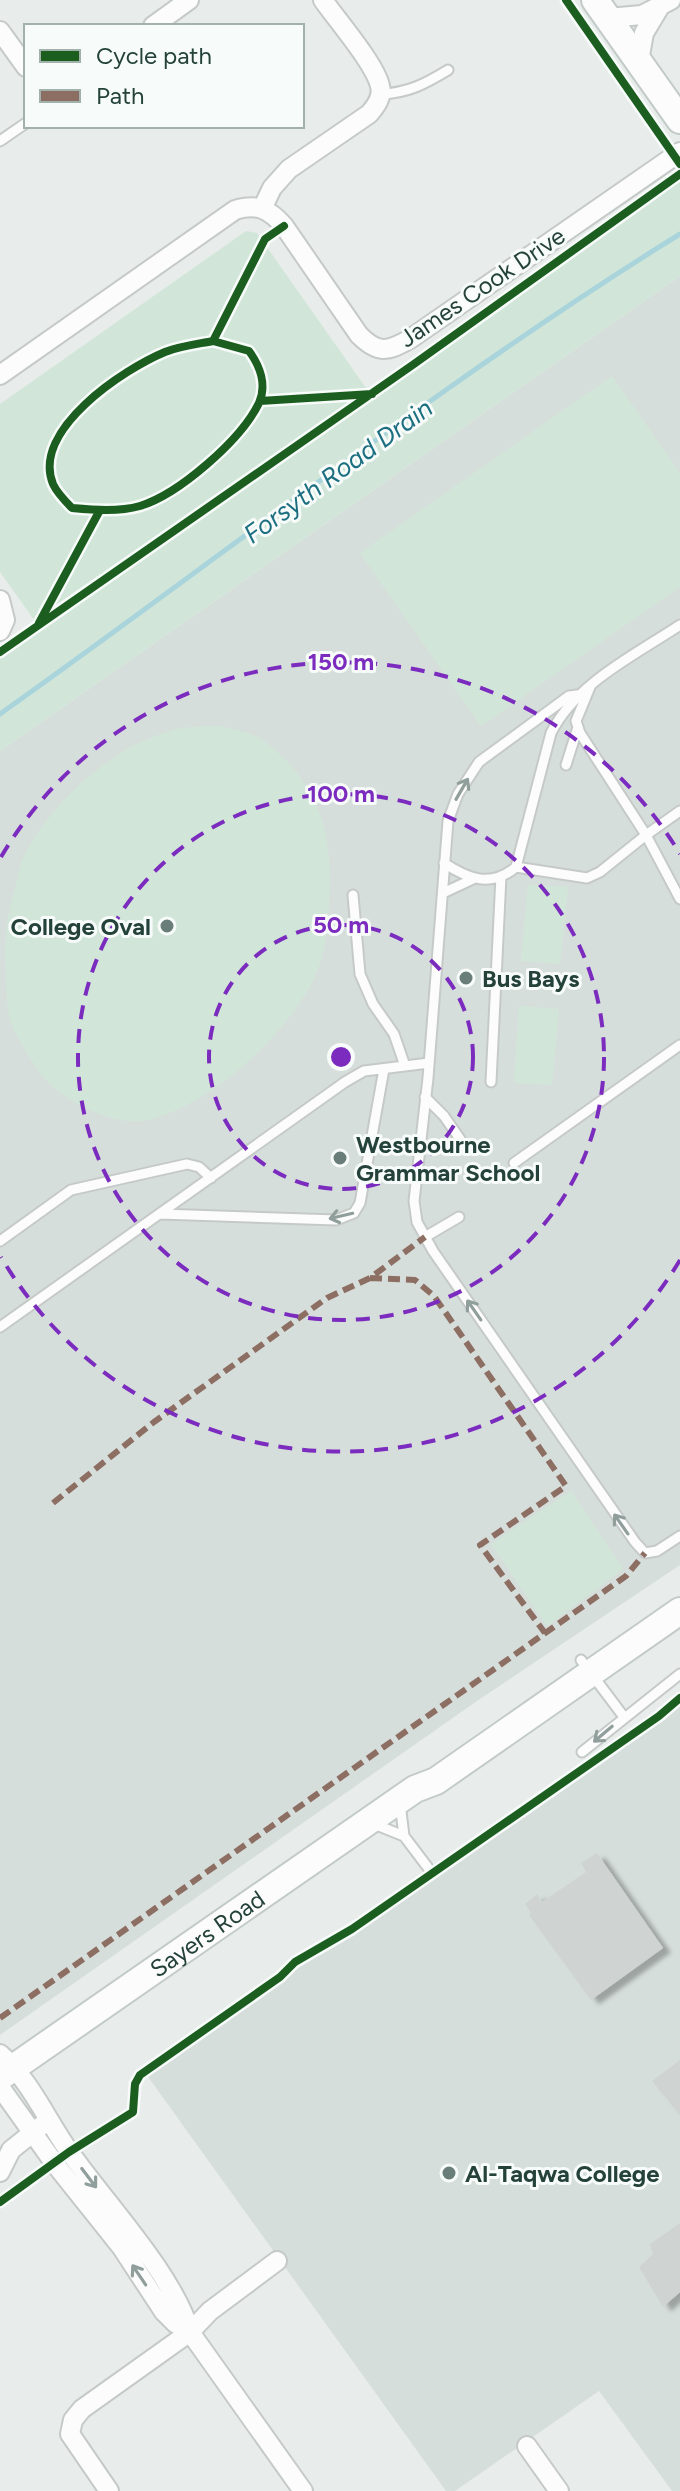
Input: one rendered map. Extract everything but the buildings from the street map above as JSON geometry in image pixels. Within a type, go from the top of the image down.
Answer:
[{"type":"main road","points":[[602,9],[680,120]]},
{"type":"main road","name":"Sayers Road","points":[[4,2071],[408,1795],[436,1781],[680,1592]]},
{"type":"main road","name":"Sayers Road","points":[[586,1667],[680,1611]]},
{"type":"street","points":[[156,24],[189,0]]},
{"type":"street","points":[[0,375],[235,210],[249,206],[263,207],[278,179],[369,114],[377,105],[380,85],[373,71],[323,0]]},
{"type":"street","points":[[602,9],[633,17],[665,4]]},
{"type":"street","points":[[639,61],[644,33],[665,4]]},
{"type":"street","points":[[0,31],[24,64]]},
{"type":"street","name":"James Cook Drive","points":[[263,207],[284,226],[359,335],[370,346],[381,350],[410,339],[680,152]]},
{"type":"street","points":[[0,600],[5,620],[0,631]]},
{"type":"street","points":[[4,2071],[49,2119],[128,2243],[164,2312],[190,2332],[303,2491]]},
{"type":"street","points":[[4,2071],[31,2133],[128,2243]]},
{"type":"street","points":[[0,2172],[11,2150],[49,2119]]},
{"type":"street","points":[[109,2491],[70,2434],[70,2426],[82,2409],[190,2332],[210,2311],[277,2261]]},
{"type":"street","points":[[527,2446],[559,2491]]},
{"type":"lane","points":[[381,94],[402,94],[448,70]]},
{"type":"lane","points":[[0,141],[24,124]]},
{"type":"lane","points":[[516,867],[551,733],[560,715],[577,695],[680,625]]},
{"type":"lane","points":[[592,684],[580,708],[576,721],[578,727],[646,835],[680,899]]},
{"type":"lane","points":[[577,695],[569,696],[479,762],[458,794],[448,821],[429,1063],[414,1201],[417,1222],[425,1237],[635,1542],[645,1553],[657,1551],[680,1536]]},
{"type":"lane","points":[[566,765],[578,727]]},
{"type":"lane","points":[[444,863],[473,879],[501,876],[516,867],[587,878],[600,872],[680,811]]},
{"type":"lane","points":[[491,1082],[501,876]]},
{"type":"lane","points":[[443,893],[473,879]]},
{"type":"lane","points":[[353,895],[360,974],[373,1004],[394,1034],[405,1066]]},
{"type":"lane","points":[[514,1163],[680,1045]]},
{"type":"lane","points":[[0,1327],[345,1082],[364,1071],[429,1063]]},
{"type":"lane","points":[[160,1214],[336,1220],[354,1213],[360,1203],[384,1069]]},
{"type":"lane","points":[[425,1097],[444,1116],[460,1139]]},
{"type":"lane","points":[[0,1241],[71,1190],[187,1164],[199,1167],[211,1178]]},
{"type":"lane","points":[[425,1237],[459,1217]]},
{"type":"lane","points":[[586,1667],[624,1717]]},
{"type":"lane","points":[[582,1752],[680,1674]]},
{"type":"lane","points":[[404,1836],[408,1795]]},
{"type":"lane","points":[[368,1823],[404,1836],[432,1873]]},
{"type":"shaded area","name":"Westbourne Grammar School","points":[[680,276],[680,1565],[477,1701],[0,2035],[0,751]]},
{"type":"shaded area","name":"Al-Taqwa College","points":[[680,1702],[680,2491],[672,2491],[599,2391],[455,2491],[446,2491],[146,2074]]},
{"type":"green space","points":[[678,181],[680,276],[0,751],[0,655],[39,627],[0,572],[0,404],[246,231],[257,233],[371,395]]},
{"type":"green space","points":[[612,376],[680,473],[680,587],[481,726],[360,553]]},
{"type":"green space","name":"College Oval","points":[[220,726],[251,734],[275,750],[304,782],[320,814],[328,847],[330,883],[327,931],[321,960],[314,979],[285,1023],[221,1084],[173,1112],[148,1120],[112,1118],[86,1108],[54,1087],[38,1071],[13,1028],[7,1001],[6,939],[20,867],[36,835],[52,814],[69,795],[110,761],[155,736],[183,728]]},
{"type":"green space","points":[[528,885],[568,887],[560,964],[521,961]]},
{"type":"green space","points":[[519,1006],[559,1009],[552,1085],[514,1083]]},
{"type":"green space","points":[[571,1491],[623,1569],[547,1626],[491,1544]]},
{"type":"waterway","name":"Forsyth Road Drain","points":[[0,714],[421,408],[592,290],[680,234]]},
{"type":"marked path","points":[[53,1503],[154,1422],[327,1298],[370,1278],[425,1237]]},
{"type":"marked path","points":[[370,1278],[415,1280],[434,1296],[566,1486],[480,1545],[545,1633]]},
{"type":"marked path","points":[[0,2018],[626,1576],[645,1553]]},
{"type":"cycle path","points":[[566,0],[680,164]]},
{"type":"cycle path","points":[[0,652],[414,364],[680,174]]},
{"type":"cycle path","points":[[213,341],[265,239],[284,226]]},
{"type":"cycle path","points":[[213,341],[249,351],[261,376],[259,403],[238,433],[190,478],[156,500],[124,509],[72,508],[53,484],[50,464],[55,443],[68,423],[106,387],[148,360],[171,350],[213,341]]},
{"type":"cycle path","points":[[260,401],[372,394]]},
{"type":"cycle path","points":[[39,623],[100,510]]},
{"type":"cycle path","points":[[0,2202],[69,2152],[133,2112],[135,2084],[140,2075],[280,1977],[295,1962],[352,1929],[659,1716],[680,1698]]},
{"type":"place","name":"College Oval","points":[[167,926]]},
{"type":"place","name":"Bus Bays","points":[[466,978]]},
{"type":"place","name":"Westbourne Grammar School","points":[[340,1158]]},
{"type":"place","name":"Al-Taqwa College","points":[[449,2173]]}]
